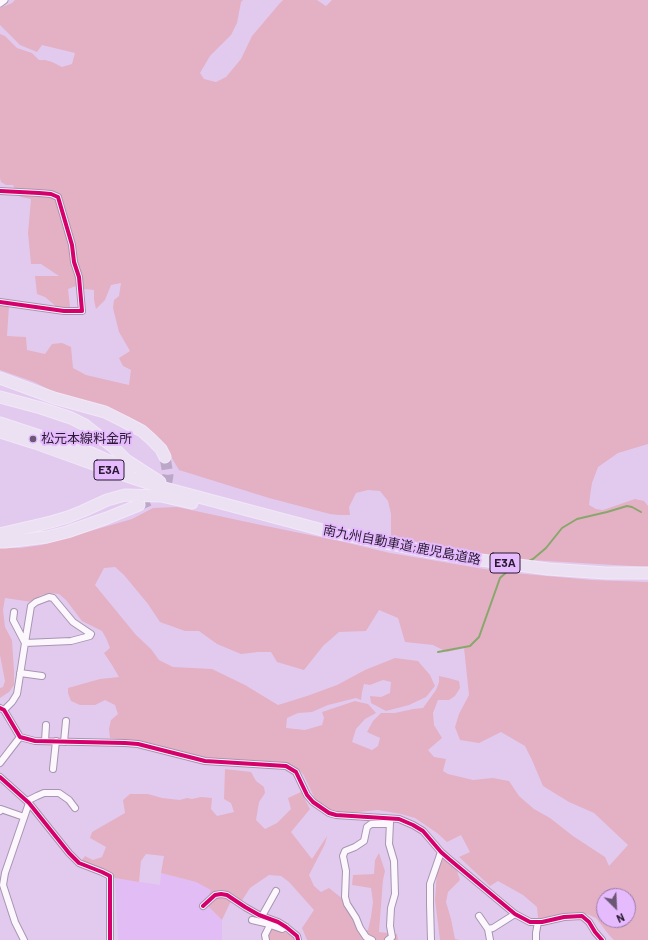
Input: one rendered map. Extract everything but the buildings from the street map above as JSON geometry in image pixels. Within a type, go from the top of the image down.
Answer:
[{"type":"highway","points":[[0,378],[54,398],[105,412],[142,431],[161,448],[165,457]]},
{"type":"highway","points":[[0,397],[56,413],[85,425],[113,447],[126,460],[160,482]]},
{"type":"highway","name":"南九州自動車道;鹿児島道路","points":[[0,423],[91,453],[185,494]]},
{"type":"highway","name":"南九州自動車道;鹿児島道路","points":[[0,432],[185,494],[330,532],[453,556],[548,569],[648,573]]},
{"type":"highway","points":[[0,534],[68,517],[117,496],[134,495],[161,496],[330,532]]},
{"type":"highway","points":[[0,542],[47,537],[67,532],[139,505]]},
{"type":"street","points":[[0,3],[4,0]]},
{"type":"street","points":[[0,190],[5,192],[51,194],[58,197],[72,245],[74,262],[79,277],[82,311],[64,311],[0,302]]},
{"type":"street","points":[[25,643],[71,641],[90,636],[91,634],[74,622],[54,598],[50,597],[36,602],[31,606],[20,673],[17,694],[12,702],[2,709],[20,737],[35,741],[138,744],[205,761],[286,766],[296,772],[307,795],[313,802],[329,813],[390,821]]},
{"type":"street","points":[[14,612],[13,620],[25,643]]},
{"type":"street","points":[[20,673],[42,676]]},
{"type":"street","points":[[64,742],[66,721]]},
{"type":"street","points":[[45,741],[46,725]]},
{"type":"street","points":[[0,763],[20,737]]},
{"type":"street","points":[[52,769],[56,741]]},
{"type":"street","points":[[1,779],[28,802],[69,853],[79,863],[110,876],[110,940]]},
{"type":"street","points":[[24,940],[3,886],[3,872],[24,817],[28,802],[44,793],[59,793],[69,800],[74,808]]},
{"type":"street","points":[[0,811],[1,809],[24,817]]},
{"type":"street","points":[[372,940],[366,937],[347,904],[345,897],[346,871],[343,856],[345,851],[356,847],[364,841],[367,827],[371,824],[399,819],[423,831],[441,852],[515,914],[530,922],[542,922],[564,917],[582,916],[589,922],[602,940]]},
{"type":"street","points":[[388,940],[392,936],[390,926],[391,908],[395,894],[394,861],[389,844],[390,821]]},
{"type":"street","points":[[431,940],[430,884],[441,852]]},
{"type":"street","points":[[262,916],[276,891]]},
{"type":"street","points":[[0,899],[6,895]]},
{"type":"street","points":[[203,906],[215,895],[227,895],[245,907],[286,927],[296,936],[298,940]]},
{"type":"street","points":[[488,929],[493,928],[515,914]]},
{"type":"street","points":[[479,916],[488,929],[490,940]]},
{"type":"street","points":[[252,920],[282,929],[286,927]]},
{"type":"street","points":[[536,940],[538,922]]},
{"type":"street","points":[[266,940],[265,935],[270,925]]},
{"type":"shaded area","points":[[15,0],[243,0],[241,2],[237,23],[231,35],[210,56],[200,73],[204,79],[216,82],[226,77],[241,59],[252,36],[283,0],[317,0],[326,6],[332,0],[648,0],[648,444],[618,453],[598,467],[592,483],[589,505],[596,509],[603,510],[635,499],[644,501],[648,506],[648,567],[514,559],[444,548],[391,536],[391,514],[388,501],[380,491],[368,490],[356,493],[349,507],[350,515],[339,515],[269,498],[179,470],[164,445],[149,429],[110,409],[54,392],[34,382],[0,370],[0,303],[9,306],[7,336],[26,337],[27,350],[45,354],[52,344],[62,343],[71,347],[73,368],[86,375],[129,385],[131,370],[123,366],[119,358],[130,351],[119,332],[113,308],[114,300],[119,296],[121,283],[111,285],[105,300],[96,309],[94,290],[76,286],[68,289],[70,307],[58,308],[45,297],[37,294],[35,276],[59,276],[41,264],[31,264],[28,233],[31,199],[21,197],[17,194],[13,185],[6,185],[1,182],[0,34],[5,36],[17,48],[32,53],[39,60],[52,62],[62,67],[72,64],[75,53],[42,45],[37,52],[20,45],[0,25],[0,8],[12,3]]},
{"type":"shaded area","points":[[177,507],[390,553],[502,572],[592,580],[648,582],[648,940],[614,940],[604,928],[636,928],[636,888],[596,888],[596,918],[587,914],[544,923],[538,918],[537,907],[523,895],[498,881],[490,886],[459,857],[470,852],[461,835],[447,842],[415,818],[401,814],[378,810],[349,813],[333,812],[317,803],[303,774],[298,769],[258,765],[217,765],[192,760],[155,744],[110,738],[109,729],[111,720],[118,714],[115,705],[105,700],[95,705],[80,705],[71,701],[68,688],[100,679],[119,677],[104,653],[110,648],[102,631],[82,621],[66,600],[59,594],[51,593],[41,595],[32,602],[5,598],[3,610],[5,627],[12,640],[14,685],[9,692],[0,698],[0,688],[3,687],[5,681],[0,655],[0,548],[20,548],[42,545],[132,519],[153,508]],"holes":[[[115,567],[124,575],[148,604],[160,622],[185,631],[199,631],[217,644],[241,654],[271,652],[277,662],[304,670],[323,646],[339,632],[366,631],[379,610],[398,618],[405,642],[433,645],[447,652],[464,648],[469,695],[459,714],[455,727],[460,740],[479,743],[501,732],[525,746],[543,786],[569,802],[594,813],[628,845],[609,866],[605,857],[573,836],[550,818],[534,809],[519,796],[509,781],[493,778],[473,780],[448,774],[443,771],[446,759],[434,757],[428,750],[442,738],[434,725],[433,713],[438,700],[449,700],[455,696],[460,688],[459,681],[439,676],[439,682],[436,690],[423,708],[395,713],[381,713],[373,721],[367,732],[380,738],[378,746],[372,750],[352,742],[356,729],[365,719],[376,713],[368,704],[355,701],[322,712],[324,718],[322,725],[305,730],[286,728],[287,718],[298,713],[312,712],[328,705],[356,698],[361,700],[364,684],[370,685],[383,680],[391,682],[390,693],[381,697],[370,696],[371,703],[386,711],[409,705],[426,697],[435,686],[430,675],[418,661],[395,658],[365,670],[337,685],[278,705],[245,685],[212,669],[173,667],[159,660],[151,649],[136,635],[95,585],[104,568]]]},
{"type":"shaded area","points":[[225,769],[251,772],[256,781],[264,787],[265,793],[259,802],[256,820],[265,829],[277,823],[291,809],[288,798],[301,792],[310,809],[291,832],[312,859],[327,836],[325,844],[309,875],[314,886],[321,892],[329,888],[353,907],[363,931],[368,930],[371,917],[373,902],[371,888],[352,885],[353,875],[374,874],[375,860],[379,853],[385,871],[379,932],[397,934],[398,940],[307,940],[302,928],[314,910],[289,882],[281,876],[269,875],[250,888],[241,902],[230,903],[222,920],[206,904],[211,890],[196,882],[161,873],[164,856],[146,854],[141,861],[139,882],[115,878],[87,866],[82,860],[85,856],[93,860],[102,857],[106,847],[90,838],[92,832],[125,813],[123,800],[130,794],[148,794],[162,798],[180,800],[201,797],[212,798],[211,809],[217,816],[234,812],[231,803],[224,799]]},
{"type":"shaded area","points":[[443,859],[456,868],[460,880],[448,892],[446,902],[455,939],[460,940],[440,940],[435,900],[437,871]]},
{"type":"shaded area","points":[[161,873],[196,882],[212,890],[206,904],[222,920],[222,940],[118,940],[115,878],[160,885]]},
{"type":"shaded area","points":[[274,923],[284,932],[295,936],[299,940],[267,940],[267,925]]},
{"type":"waterway","points":[[529,561],[546,548],[562,528],[577,519],[627,506],[641,512]]},
{"type":"waterway","points":[[438,652],[470,646],[479,637],[500,578],[512,569]]},
{"type":"tunnel","points":[[139,505],[150,500],[157,494],[167,481],[168,475],[165,457]]},
{"type":"cycle path","points":[[0,191],[51,194],[58,197],[72,245],[74,262],[79,277],[82,311],[64,311],[0,302]]},
{"type":"cycle path","points":[[0,708],[4,710],[20,737],[35,741],[138,744],[205,761],[286,766],[296,772],[307,795],[313,802],[329,813],[336,815],[399,819],[413,825],[423,831],[441,852],[515,914],[530,922],[542,922],[564,917],[582,916],[589,922],[602,940]]},
{"type":"cycle path","points":[[0,777],[29,803],[69,853],[79,863],[110,876],[110,940]]},
{"type":"cycle path","points":[[203,906],[215,895],[227,895],[259,915],[278,922],[286,927],[297,936],[298,940]]},
{"type":"place","name":"松元本線料金所","points":[[33,439]]}]
